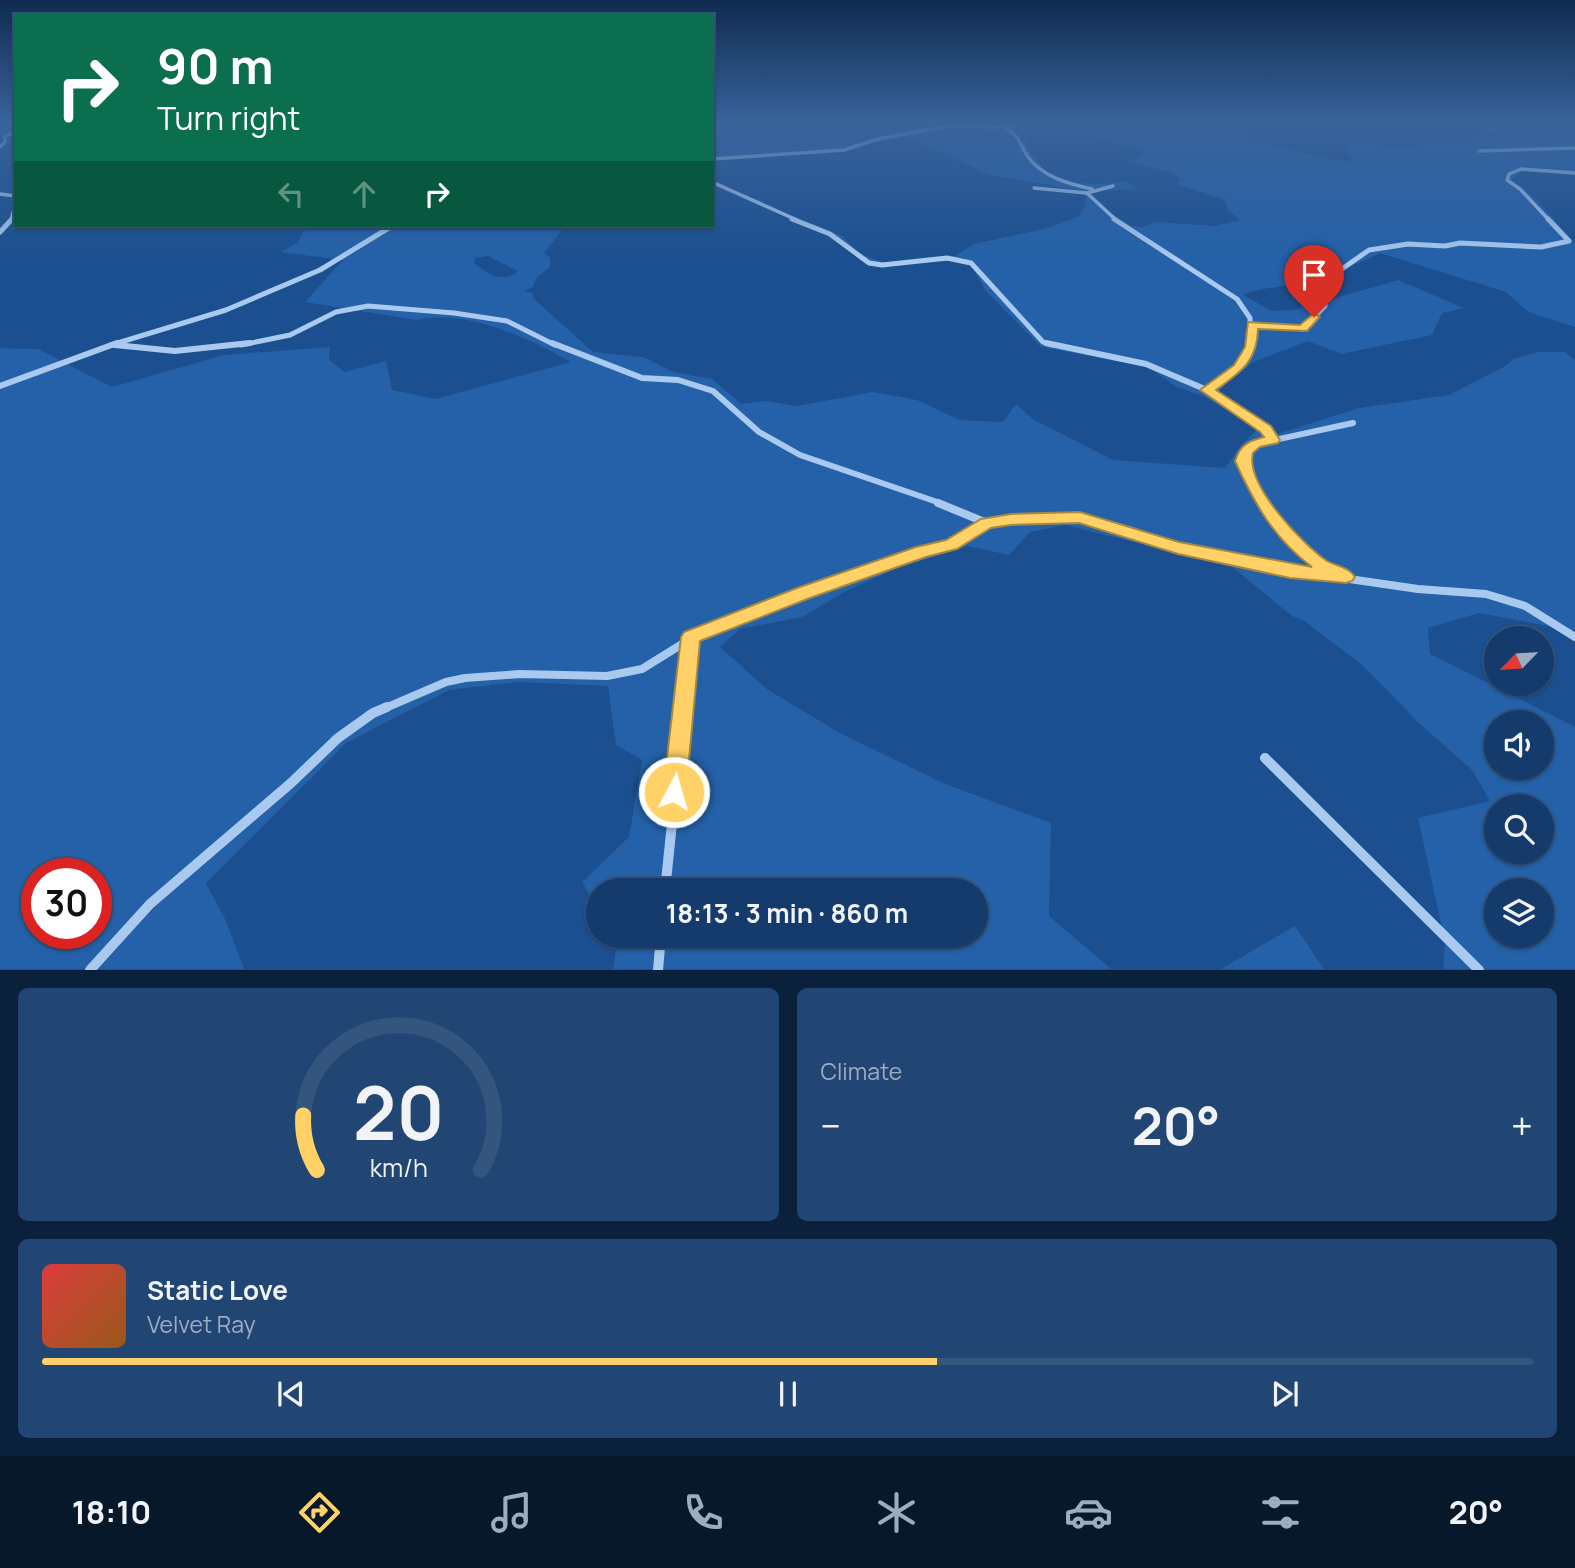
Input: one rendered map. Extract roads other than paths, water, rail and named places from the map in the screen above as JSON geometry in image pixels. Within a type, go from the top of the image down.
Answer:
[{"type":"street","points":[[1037,167],[1065,184],[1089,191],[1099,207],[1239,302],[1252,324],[1251,347],[1239,368],[1206,390]]},
{"type":"street","points":[[1252,324],[1303,328],[1325,306],[1322,283],[1369,250],[1408,244],[1445,246],[1460,243],[1542,247],[1569,242],[1520,189],[1507,180],[1509,174],[1521,169],[1575,173]]},
{"type":"street","points":[[714,183],[745,199],[830,234],[869,263],[882,265],[947,258],[971,263],[1043,342],[1148,365],[1184,385],[1206,390],[1266,429],[1273,440]]},
{"type":"street","points":[[1034,188],[1066,193],[1113,186]]},
{"type":"street","points":[[0,232],[7,228],[14,215]]},
{"type":"street","points":[[0,386],[87,352],[226,310],[296,281],[389,228]]},
{"type":"street","points":[[115,345],[175,351],[235,346],[290,335],[337,312],[368,306],[507,321],[570,352],[621,371],[642,378],[678,380],[713,391],[759,432],[800,456],[962,511],[987,523]]},
{"type":"street","points":[[1346,577],[1323,566],[1304,552],[1276,524],[1259,498],[1243,461],[1246,451],[1256,444],[1353,423]]},
{"type":"street","points":[[90,970],[150,904],[291,783],[338,738],[373,713],[446,682],[465,678],[520,674],[607,676],[642,669],[691,637],[922,551],[951,545],[987,523],[1011,519],[1080,517],[1178,548],[1279,569],[1418,589],[1486,594],[1525,606],[1575,637]]},
{"type":"street","points":[[665,878],[691,637]]},
{"type":"street","points":[[1265,758],[1479,970]]},
{"type":"street","points":[[658,970],[660,948]]}]
